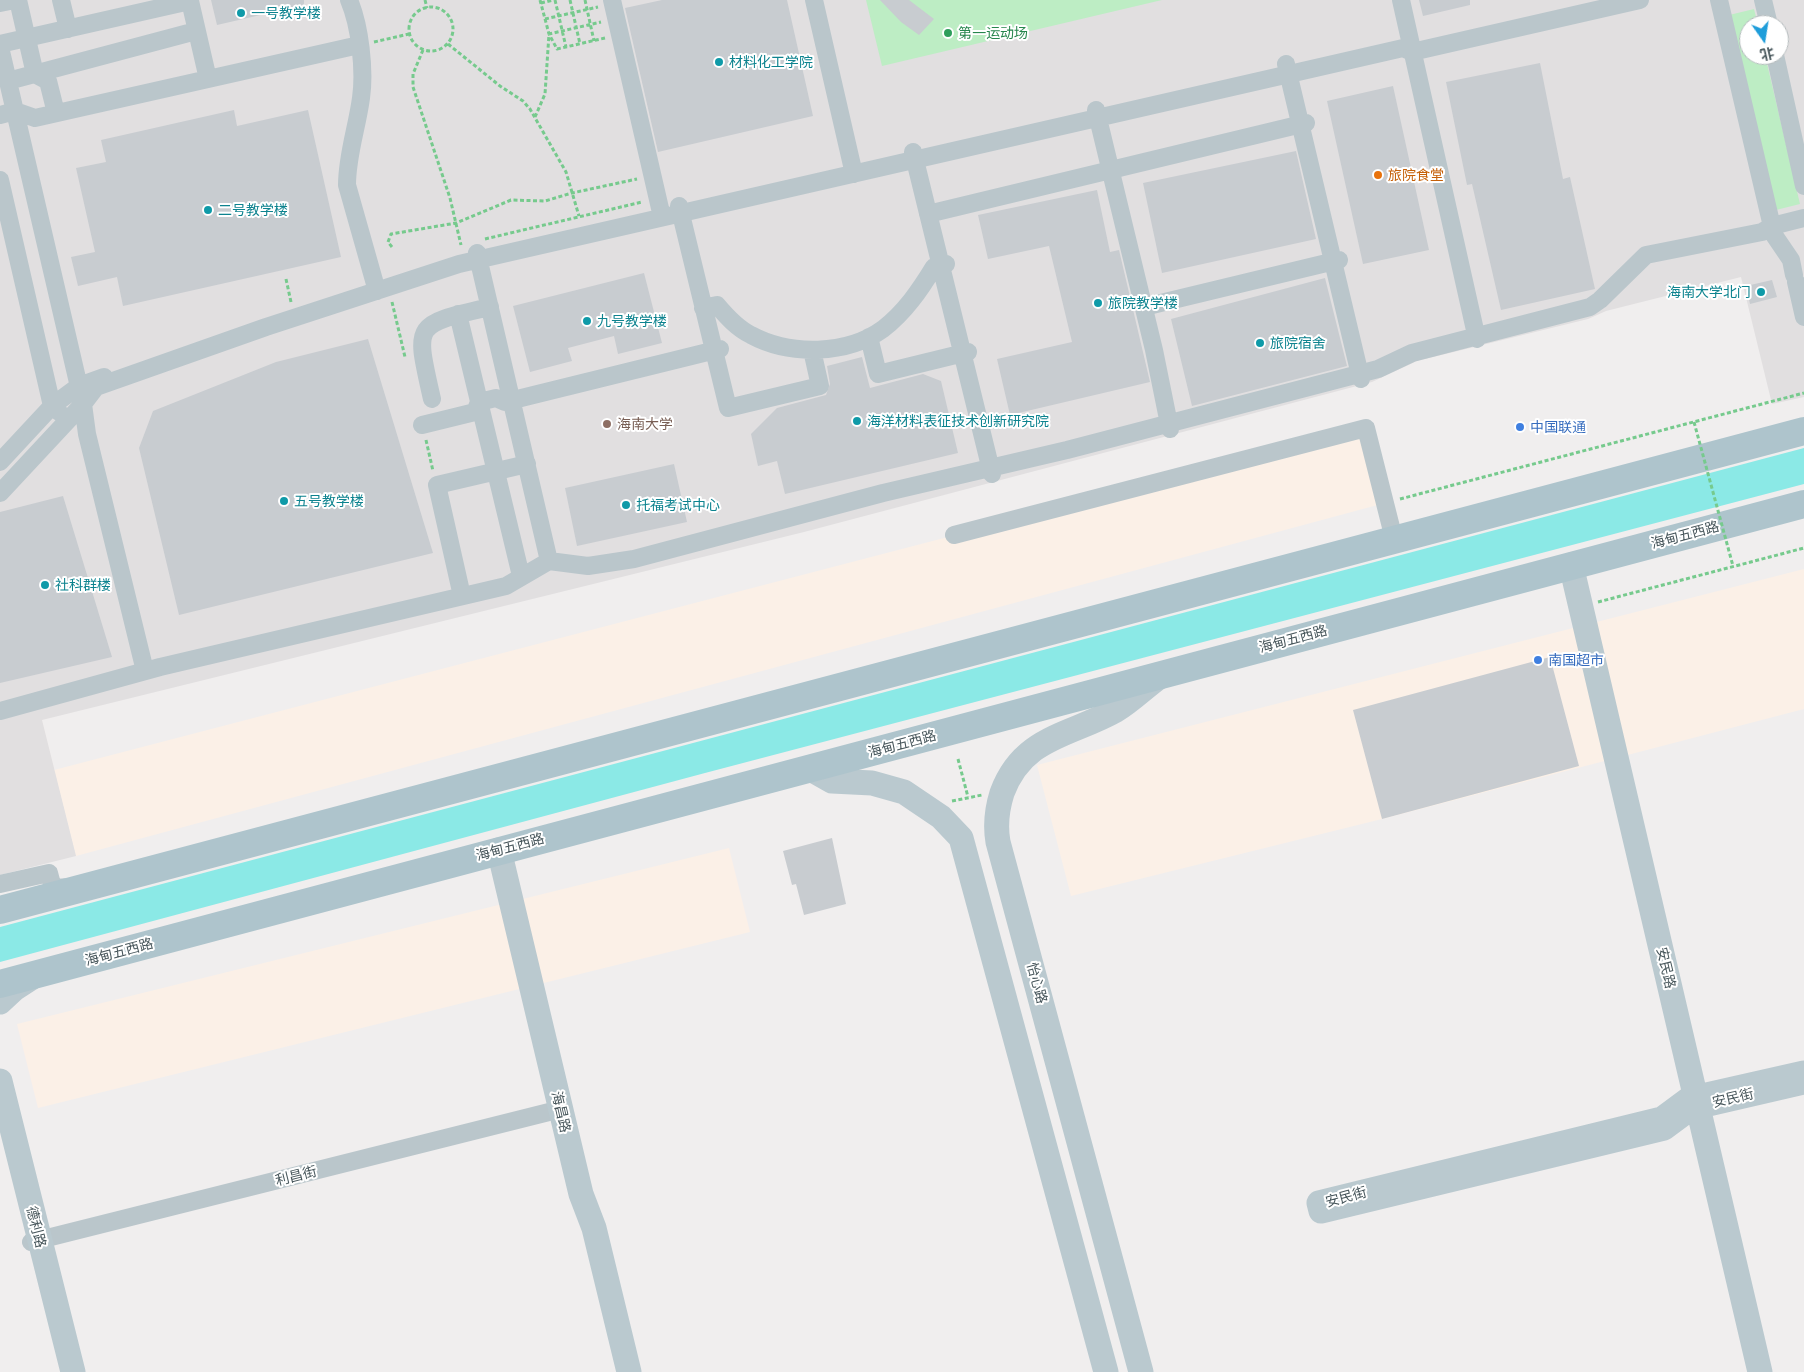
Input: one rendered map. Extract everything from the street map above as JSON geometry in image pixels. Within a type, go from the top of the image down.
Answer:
[{"type":"main road","points":[[0,910],[1804,431]]},
{"type":"main road","name":"海甸五西路","points":[[0,984],[1804,504]]},
{"type":"street","points":[[0,3],[16,0],[35,74],[48,81],[56,113]]},
{"type":"street","points":[[61,0],[68,29]]},
{"type":"street","points":[[349,0],[355,19],[359,45],[362,86],[347,168],[347,185],[376,288]]},
{"type":"street","points":[[814,0],[856,170]]},
{"type":"street","points":[[820,0],[856,170]]},
{"type":"street","points":[[1401,0],[1414,47],[1480,336]]},
{"type":"street","points":[[1407,0],[1414,47]]},
{"type":"street","points":[[1414,47],[1599,0]]},
{"type":"street","points":[[0,493],[83,404],[96,387],[472,255],[1099,114],[1290,68],[1401,38],[1414,47],[1640,0]]},
{"type":"street","points":[[1719,0],[1774,235],[1796,268],[1804,318]]},
{"type":"street","points":[[1763,0],[1766,15]]},
{"type":"street","points":[[144,669],[87,434],[79,386],[8,113],[8,81],[0,46],[27,38],[190,1],[208,79]]},
{"type":"street","points":[[608,3],[661,214]]},
{"type":"street","points":[[8,81],[196,31]]},
{"type":"street","points":[[8,113],[35,118],[359,45]]},
{"type":"street","points":[[1777,65],[1804,186]]},
{"type":"street","points":[[1290,68],[1364,375]]},
{"type":"street","points":[[1099,114],[1172,425]]},
{"type":"street","points":[[932,216],[1304,128]]},
{"type":"street","points":[[917,155],[994,470]]},
{"type":"street","points":[[0,180],[52,406],[87,434]]},
{"type":"street","points":[[682,209],[706,308],[734,407],[820,386],[812,350]]},
{"type":"street","points":[[0,704],[462,593],[504,580],[521,573],[545,559],[588,566],[634,559],[892,491],[994,470],[1364,375],[1412,352],[1480,336],[1595,304],[1646,255],[1762,232],[1772,226],[1804,218]]},
{"type":"street","points":[[472,255],[545,559]]},
{"type":"street","points":[[1145,304],[1335,258]]},
{"type":"street","points":[[706,308],[717,305],[737,326],[752,335],[789,348],[812,350],[840,346],[869,337],[882,329],[903,311],[934,267],[943,264]]},
{"type":"street","points":[[0,462],[52,406],[79,386],[263,321],[376,288]]},
{"type":"street","points":[[432,399],[422,355],[421,337],[429,325],[436,320],[486,307]]},
{"type":"street","points":[[458,314],[521,573]]},
{"type":"street","points":[[869,337],[878,374],[965,353]]},
{"type":"street","points":[[479,402],[496,398],[509,404],[718,353]]},
{"type":"street","points":[[422,424],[475,412],[479,402]]},
{"type":"street","points":[[954,535],[1366,428],[1394,539]]},
{"type":"street","points":[[462,593],[436,486],[523,465]]},
{"type":"street","name":"安民路","points":[[1568,566],[1581,607],[1694,1103],[1752,1372]]},
{"type":"street","name":"安民路","points":[[1568,566],[1694,1103],[1760,1372]]},
{"type":"street","points":[[0,710],[144,669]]},
{"type":"street","name":"怡心路","points":[[1141,1372],[998,842],[996,824],[1003,790],[1011,774],[1024,756],[1058,734],[1117,709],[1164,673]]},
{"type":"street","points":[[809,768],[832,781],[872,783],[904,792],[941,817],[961,838],[1106,1372]]},
{"type":"street","name":"海昌路","points":[[493,852],[555,1111],[570,1196],[586,1230],[620,1372]]},
{"type":"street","points":[[0,884],[49,872],[53,888],[95,884]]},
{"type":"street","points":[[0,1002],[14,989],[38,974]]},
{"type":"street","name":"安民街","points":[[1804,1073],[1694,1103],[1662,1119],[1319,1203],[1321,1211],[1664,1128],[1694,1103],[1804,1082]]},
{"type":"street","name":"德利路","points":[[0,1081],[64,1372]]},
{"type":"street","name":"海昌路","points":[[555,1111],[581,1194],[594,1228],[629,1372]]},
{"type":"street","name":"利昌街","points":[[35,1241],[555,1111]]},
{"type":"street","name":"德利路","points":[[0,1116],[73,1372]]},
{"type":"path","points":[[425,0],[427,8]]},
{"type":"path","points":[[566,47],[554,0],[541,2],[549,34],[557,49],[594,41],[610,37]]},
{"type":"path","points":[[570,0],[580,44]]},
{"type":"path","points":[[585,0],[594,41]]},
{"type":"path","points":[[545,19],[608,3]]},
{"type":"path","points":[[427,8],[436,8],[449,16],[453,30],[448,44],[435,51],[423,50],[415,45],[409,34],[411,19],[416,13],[427,8]]},
{"type":"path","points":[[549,34],[606,20]]},
{"type":"path","points":[[359,45],[409,34]]},
{"type":"path","points":[[535,117],[545,94],[546,49],[549,34]]},
{"type":"path","points":[[448,44],[500,86],[523,101],[535,117],[560,160],[579,216]]},
{"type":"path","points":[[423,50],[413,74],[413,87],[450,198],[456,223],[472,255]]},
{"type":"path","points":[[392,247],[388,242],[391,234],[456,223],[511,200],[545,201],[572,193],[652,176]]},
{"type":"path","points":[[286,278],[292,303]]},
{"type":"path","points":[[1385,503],[1804,393]]},
{"type":"path","points":[[1694,422],[1733,566]]},
{"type":"path","points":[[1581,607],[1804,548]]},
{"type":"path","points":[[958,759],[968,797]]},
{"type":"path","points":[[946,802],[990,793]]},
{"type":"shaded area","name":"海南大学","points":[[0,0],[1804,0],[1804,397],[1772,404],[1741,277],[1606,311],[1588,319],[1417,361],[1372,382],[804,532],[42,720],[76,856],[0,875]]},
{"type":"shaded area","points":[[1366,428],[1385,503],[76,856],[54,770]]},
{"type":"shaded area","points":[[1804,569],[1804,709],[1382,819],[1071,896],[1037,765]]},
{"type":"shaded area","points":[[729,848],[750,932],[38,1108],[17,1024]]},
{"type":"green space","name":"第一运动场","points":[[866,0],[1162,0],[882,66]]},
{"type":"green space","points":[[1754,9],[1756,15],[1739,15],[1739,65],[1767,65],[1800,204],[1772,211],[1725,16]]},
{"type":"water","points":[[1804,448],[1804,484],[705,773],[0,962],[0,927]]},
{"type":"building","name":"一号教学楼","points":[[211,0],[304,0],[304,5],[217,25]]},
{"type":"building","name":"材料化工学院","points":[[662,0],[787,0],[813,116],[658,152],[625,8]]},
{"type":"building","points":[[880,0],[909,0],[934,19],[919,35],[901,22]]},
{"type":"building","points":[[1419,0],[1470,0],[1470,5],[1423,16]]},
{"type":"building","points":[[1540,63],[1563,179],[1570,177],[1595,289],[1501,310],[1472,184],[1467,185],[1446,82]]},
{"type":"building","name":"旅院食堂","points":[[1393,86],[1429,250],[1363,264],[1327,101]]},
{"type":"building","name":"二号教学楼","points":[[234,110],[237,126],[308,110],[341,257],[123,306],[117,277],[78,286],[71,257],[95,252],[76,168],[106,162],[101,140]]},
{"type":"building","points":[[1296,151],[1316,239],[1162,273],[1143,183]]},
{"type":"building","name":"旅院教学楼","points":[[1097,190],[1110,252],[1119,250],[1150,382],[1010,415],[997,359],[1072,342],[1049,246],[988,259],[978,215]]},
{"type":"building","name":"九号教学楼","points":[[644,273],[662,343],[618,354],[614,336],[568,348],[572,361],[530,372],[513,306]]},
{"type":"building","name":"旅院宿舍","points":[[1325,278],[1347,366],[1192,406],[1171,319]]},
{"type":"building","name":"海南大学北门","points":[[1772,280],[1777,297],[1750,304],[1746,286]]},
{"type":"building","name":"五号教学楼","points":[[368,339],[433,553],[179,615],[139,448],[153,411],[276,362]]},
{"type":"building","name":"海洋材料表征技术创新研究院","points":[[862,357],[870,388],[923,374],[941,381],[958,453],[785,494],[777,461],[758,466],[751,434],[777,408],[826,395],[830,384],[827,366]]},
{"type":"building","name":"托福考试中心","points":[[674,464],[687,522],[577,546],[565,488]]},
{"type":"building","name":"社科群楼","points":[[63,496],[112,657],[0,683],[0,512]]},
{"type":"building","points":[[1550,657],[1579,766],[1382,819],[1353,710]]},
{"type":"building","points":[[832,838],[846,904],[804,915],[796,884],[792,885],[783,851]]},
{"type":"place","name":"一号教学楼","points":[[241,13]]},
{"type":"place","name":"第一运动场","points":[[948,33]]},
{"type":"place","name":"材料化工学院","points":[[719,62]]},
{"type":"place","name":"旅院食堂","points":[[1378,175]]},
{"type":"place","name":"二号教学楼","points":[[208,210]]},
{"type":"place","name":"海南大学北门","points":[[1761,292]]},
{"type":"place","name":"旅院教学楼","points":[[1098,303]]},
{"type":"place","name":"九号教学楼","points":[[587,321]]},
{"type":"place","name":"旅院宿舍","points":[[1260,343]]},
{"type":"place","name":"海洋材料表征技术创新研究院","points":[[857,421]]},
{"type":"place","name":"海南大学","points":[[607,424]]},
{"type":"place","name":"中国联通","points":[[1520,427]]},
{"type":"place","name":"五号教学楼","points":[[284,501]]},
{"type":"place","name":"托福考试中心","points":[[626,505]]},
{"type":"place","name":"社科群楼","points":[[45,585]]},
{"type":"place","name":"南国超市","points":[[1538,660]]}]
